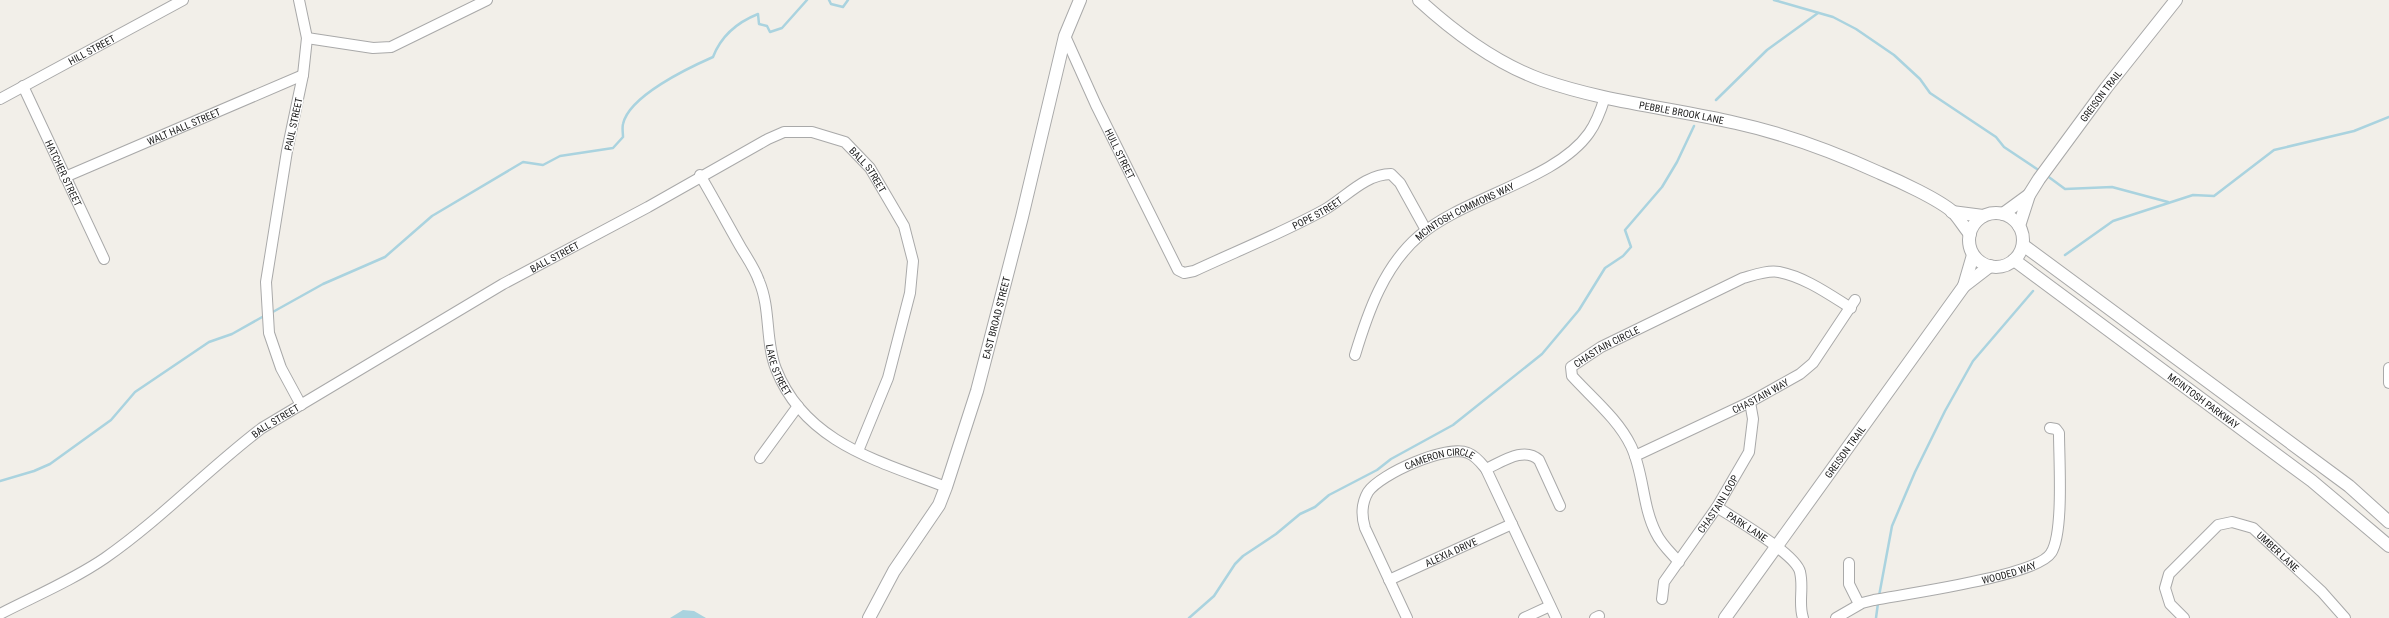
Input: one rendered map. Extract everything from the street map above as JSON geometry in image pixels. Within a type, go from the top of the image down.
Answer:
[{"type":"street","name":"HILL STREET","points":[[0,99],[183,0]]},
{"type":"street","name":"PAUL STREET","points":[[299,0],[307,38],[303,75],[270,247],[266,282],[269,333],[281,368],[301,405]]},
{"type":"street","points":[[307,38],[373,48],[392,47],[487,0]]},
{"type":"street","name":"EAST BROAD STREET","points":[[869,618],[894,571],[939,504],[946,487],[982,368],[1022,217],[1065,36],[1080,0]]},
{"type":"street","name":"PEBBLE BROOK LANE","points":[[1420,0],[1474,46],[1513,67],[1541,79],[1605,97],[1736,123],[1813,145],[1888,176],[1952,212],[1970,234]]},
{"type":"street","name":"GREISON TRAIL","points":[[2019,226],[2029,195],[2039,179],[2106,88],[2176,0]]},
{"type":"street","name":"HULL STREET","points":[[1065,36],[1096,105],[1178,270]]},
{"type":"street","name":"WALT HALL STREET","points":[[65,177],[303,75]]},
{"type":"street","name":"HATCHER STREET","points":[[23,86],[104,259]]},
{"type":"street","name":"MCINTOSH COMMONS WAY","points":[[1355,355],[1367,314],[1380,287],[1400,256],[1426,230],[1475,203],[1546,168],[1574,150],[1589,134],[1598,118],[1605,97]]},
{"type":"street","name":"BALL STREET","points":[[0,614],[104,559],[144,528],[226,455],[262,428],[503,284],[648,207],[700,175],[784,132],[812,132],[845,142],[870,168],[900,219],[904,226],[913,260],[910,293],[888,378],[858,451]]},
{"type":"street","name":"POPE STREET","points":[[1178,270],[1184,273],[1194,270],[1287,228],[1326,209],[1369,180],[1385,174],[1391,174],[1400,183],[1426,230]]},
{"type":"street","name":"LAKE STREET","points":[[700,175],[759,280],[767,303],[768,334],[776,368],[789,395],[818,428],[834,440],[946,487]]},
{"type":"street","name":"GREISON TRAIL","points":[[2003,214],[2029,195]]},
{"type":"street","name":"PEBBLE BROOK LANE","points":[[1952,212],[1983,216]]},
{"type":"street","points":[[1996,213],[2003,214],[2009,216],[2019,226],[2022,245],[2014,260],[2007,265],[1990,266],[1978,260],[1973,255],[1970,248],[1970,234],[1977,221],[1983,216],[1996,213]]},
{"type":"street","name":"MCINTOSH PARKWAY","points":[[2022,245],[2349,486],[2389,522]]},
{"type":"street","name":"GREISON TRAIL","points":[[1964,286],[1973,255]]},
{"type":"street","name":"MCINTOSH PARKWAY","points":[[2014,260],[2312,481],[2389,546]]},
{"type":"street","name":"GREISON TRAIL","points":[[1726,618],[1964,286],[1990,266]]},
{"type":"street","name":"CHASTAIN CIRCLE","points":[[1679,562],[1656,535],[1649,517],[1635,456],[1622,430],[1572,376],[1571,367],[1601,348],[1736,282],[1764,273],[1779,272],[1799,279],[1853,304]]},
{"type":"street","name":"CHASTAIN WAY","points":[[1635,456],[1750,402],[1800,374],[1813,363],[1853,304]]},
{"type":"street","points":[[2389,368],[2389,383]]},
{"type":"street","name":"CHASTAIN LOOP","points":[[1662,599],[1664,582],[1717,507],[1749,452],[1753,419],[1750,402]]},
{"type":"street","points":[[760,458],[798,406]]},
{"type":"street","name":"WOODED WAY","points":[[1836,618],[1859,604],[2019,571],[2043,562],[2053,549],[2058,526],[2059,433],[2056,429],[2050,428]]},
{"type":"street","name":"CAMERON CIRCLE","points":[[1407,618],[1361,515],[1368,492],[1379,480],[1436,454],[1453,450],[1468,452],[1486,469],[1556,618]]},
{"type":"street","points":[[1486,469],[1521,454],[1534,455],[1539,460],[1560,506]]},
{"type":"street","name":"PARK LANE","points":[[1717,507],[1777,547]]},
{"type":"street","name":"UMBER LANE","points":[[2184,618],[2170,604],[2165,588],[2169,574],[2218,525],[2232,522],[2253,528],[2322,592],[2345,618]]},
{"type":"street","name":"ALEXIA DRIVE","points":[[1389,580],[1512,524]]},
{"type":"street","points":[[1777,547],[1787,553],[1800,571],[1799,606],[1803,618]]},
{"type":"street","points":[[1849,563],[1849,584],[1859,604]]},
{"type":"street","points":[[1524,618],[1550,606]]},
{"type":"water","points":[[683,610],[694,611],[706,618],[670,618]]},
{"type":"waterway","points":[[271,313],[323,284],[385,257],[432,216],[523,162],[543,165],[560,156],[613,148],[623,137],[623,124],[628,114],[636,103],[648,93],[689,68],[713,57],[716,49],[725,36],[744,21],[758,14],[759,24],[767,26],[770,32],[782,28],[807,0]]},
{"type":"waterway","points":[[829,0],[831,4],[843,7],[848,0]]},
{"type":"waterway","points":[[1774,0],[1833,17],[1856,29],[1894,55],[1920,79],[1930,93],[1996,137],[2004,147],[2040,171]]},
{"type":"waterway","points":[[1716,100],[1767,50],[1818,13]]},
{"type":"waterway","points":[[2065,255],[2113,221],[2193,195],[2214,196],[2274,150],[2354,131],[2389,117]]},
{"type":"waterway","points":[[1189,618],[1214,596],[1235,564],[1243,556],[1276,534],[1300,514],[1315,507],[1329,495],[1377,470],[1391,459],[1453,425],[1542,354],[1579,310],[1605,268],[1623,256],[1631,247],[1625,230],[1662,187],[1677,162],[1694,126]]},
{"type":"waterway","points":[[2046,175],[2065,189],[2112,187],[2168,202]]},
{"type":"waterway","points":[[1879,596],[1892,526],[1915,472],[1945,411],[1973,361],[2033,291]]},
{"type":"waterway","points":[[0,481],[34,471],[50,464],[111,420],[135,392],[209,342],[232,334],[264,316]]},
{"type":"waterway","points":[[1876,618],[1878,603]]}]
